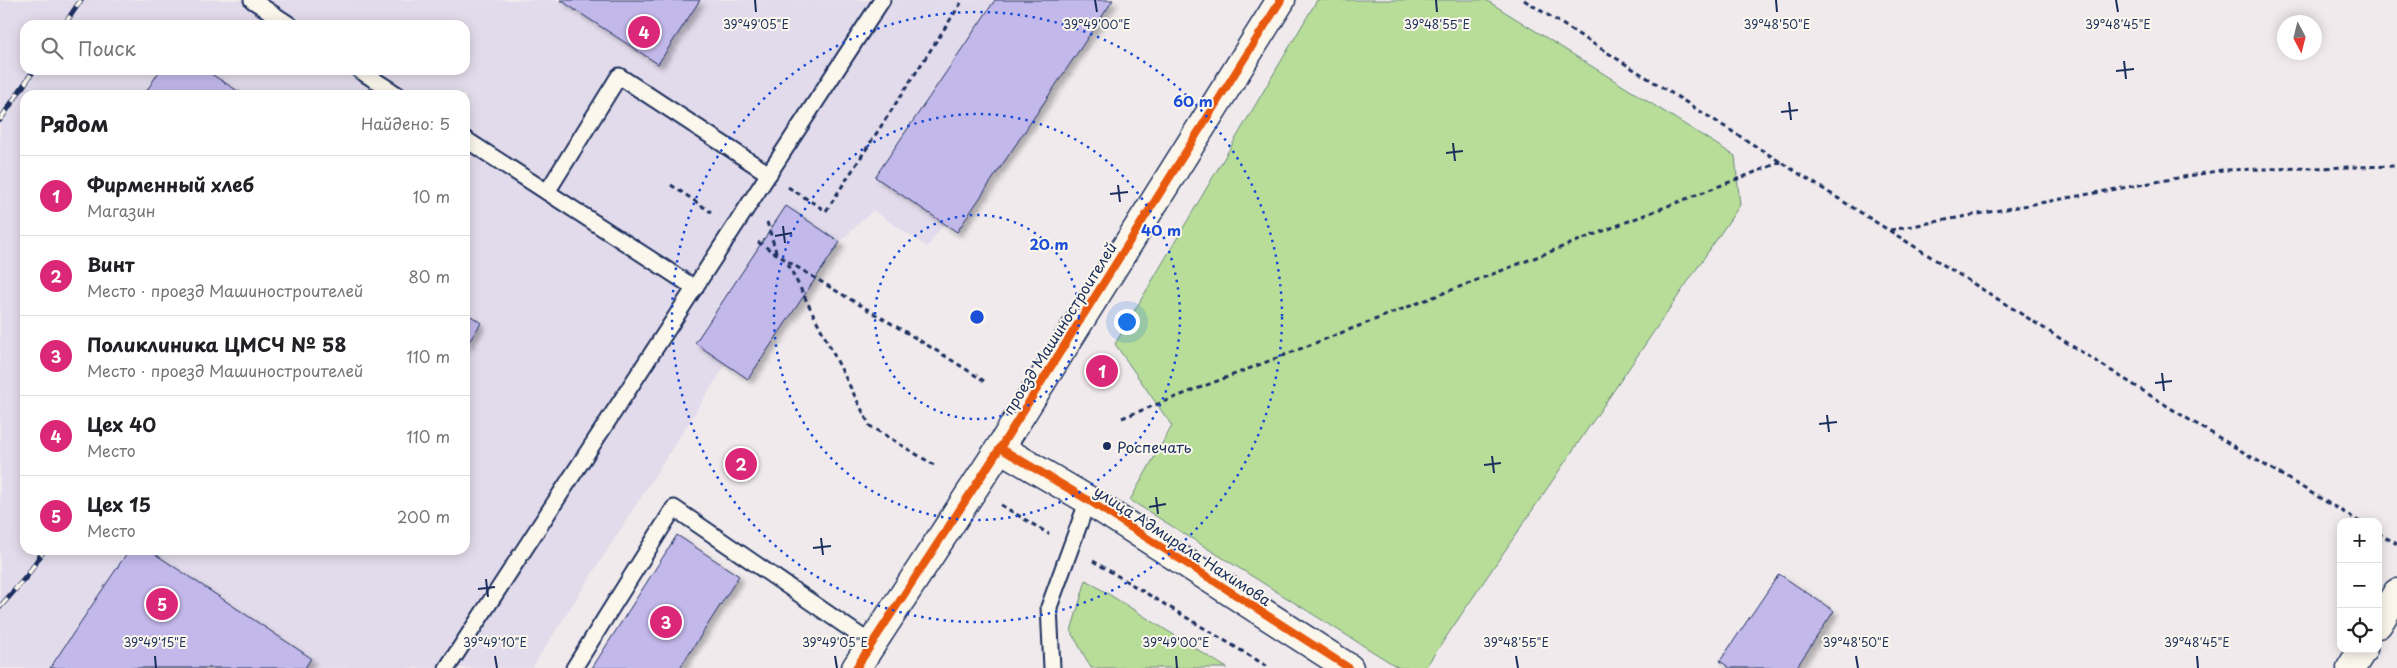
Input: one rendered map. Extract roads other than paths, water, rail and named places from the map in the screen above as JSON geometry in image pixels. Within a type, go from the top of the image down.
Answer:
[{"type":"street","name":"проезд Машиностроителей","points":[[856,668],[1000,448],[1277,2]]},
{"type":"street","name":"улица Адмирала Нахимова","points":[[1000,448],[1088,500],[1349,668]]},
{"type":"street","points":[[2382,617],[2397,593]]},
{"type":"street","points":[[2351,668],[2360,653]]},
{"type":"lane","points":[[252,0],[282,20]]},
{"type":"lane","points":[[447,668],[882,0]]},
{"type":"lane","points":[[367,75],[390,90]]},
{"type":"lane","points":[[547,192],[619,76],[769,174]]},
{"type":"lane","points":[[470,142],[695,288]]},
{"type":"lane","points":[[1052,668],[1049,607],[1088,500]]},
{"type":"lane","points":[[574,668],[674,508],[872,644]]},
{"type":"railway","points":[[67,20],[81,0]]},
{"type":"railway","points":[[20,90],[31,75]]},
{"type":"railway","points":[[0,120],[20,91]]},
{"type":"railway","points":[[0,607],[27,576],[41,555]]},
{"type":"place","name":"Цех 40","points":[[644,32]]},
{"type":"place","name":"Фирменный хлеб","points":[[1102,371]]},
{"type":"place","name":"Роспечать","points":[[1107,446]]},
{"type":"place","name":"Винт","points":[[741,464]]},
{"type":"place","name":"Цех 15","points":[[162,604]]},
{"type":"place","name":"Поликлиника ЦМСЧ № 58","points":[[666,622]]}]
